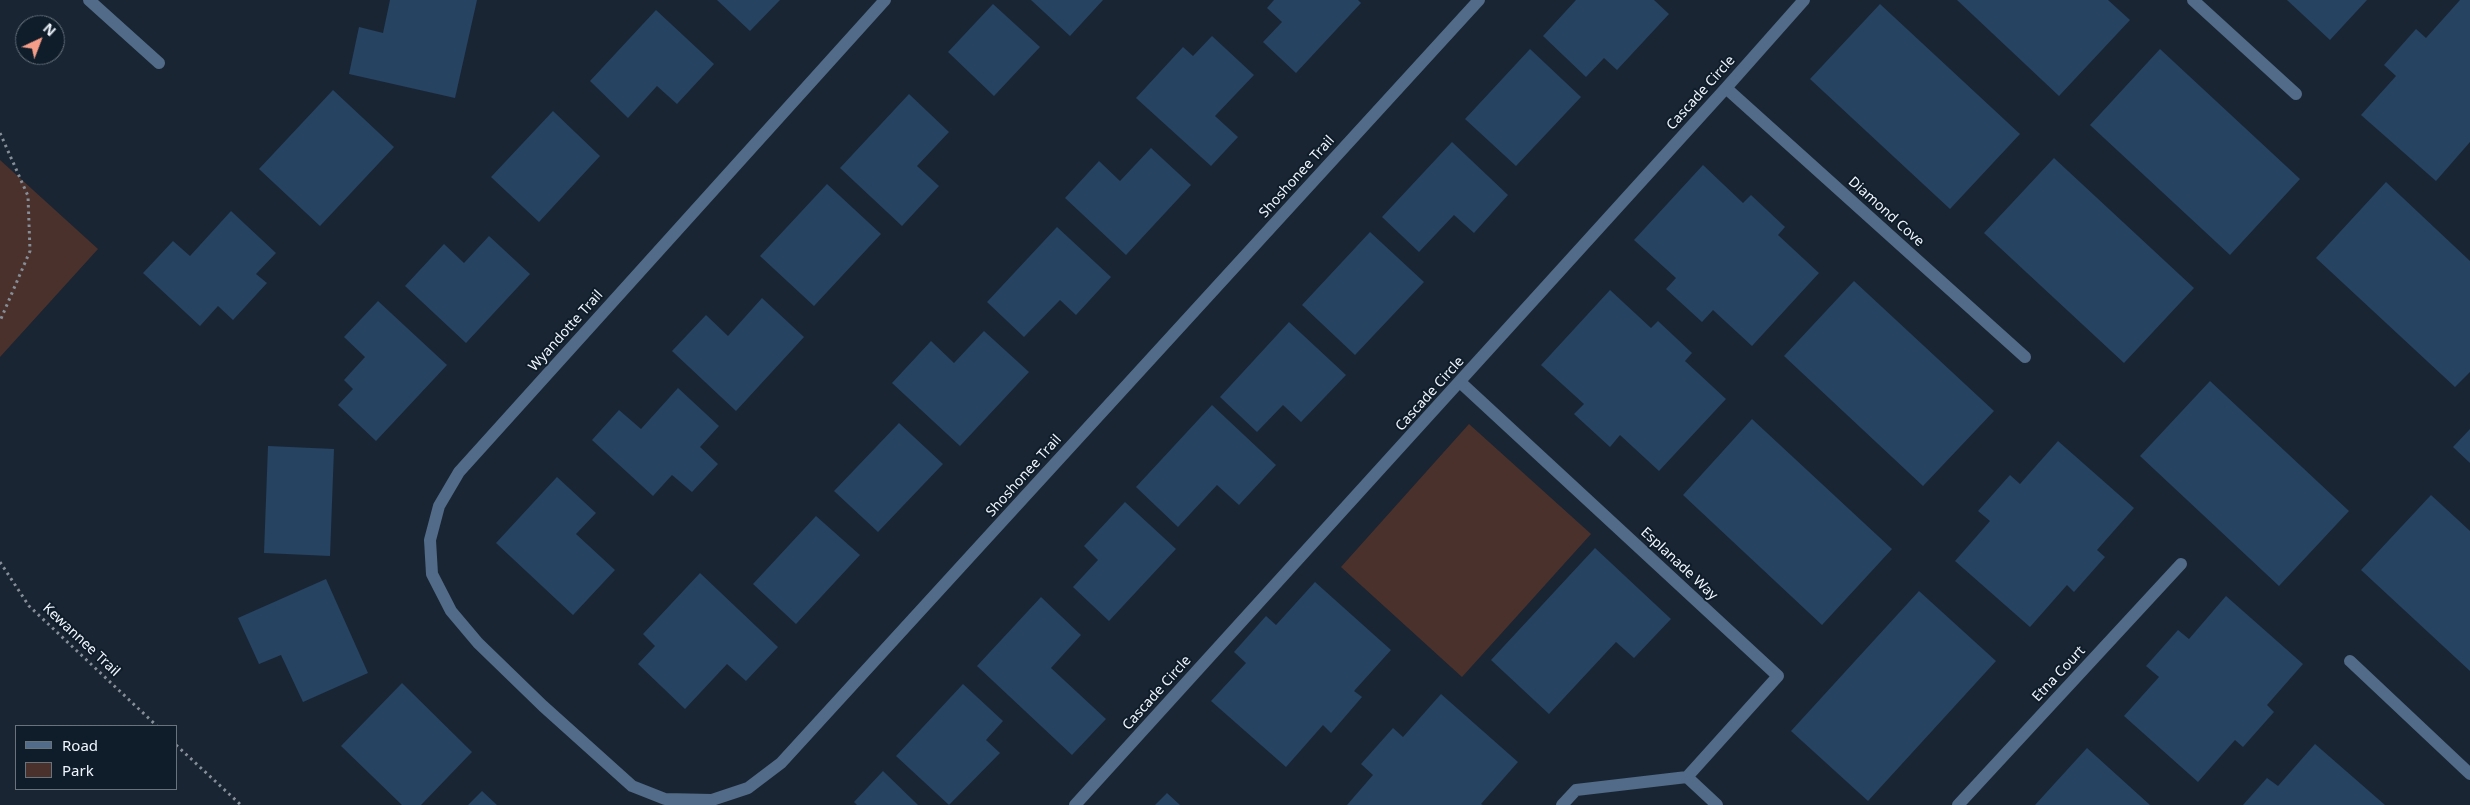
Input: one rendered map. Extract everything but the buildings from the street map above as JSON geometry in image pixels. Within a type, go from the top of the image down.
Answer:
[{"type":"street","points":[[89,0],[159,63]]},
{"type":"street","name":"Wyandotte Trail","points":[[543,706],[478,643],[450,611],[432,574],[430,540],[439,506],[459,472],[885,0]]},
{"type":"street","name":"Shoshonee Trail","points":[[543,706],[632,786],[665,799],[712,800],[748,788],[782,763],[1479,0]]},
{"type":"street","name":"Cascade Circle","points":[[1075,805],[1804,0]]},
{"type":"street","points":[[2193,0],[2296,94]]},
{"type":"street","name":"Diamond Cove","points":[[1726,88],[2025,357]]},
{"type":"street","name":"Esplanade Way","points":[[1460,382],[1778,676],[1687,777]]},
{"type":"street","name":"Etna Court","points":[[1958,805],[2181,564]]},
{"type":"street","points":[[2350,660],[2470,774]]},
{"type":"street","points":[[1562,805],[1576,790],[1687,777],[1717,805]]},
{"type":"path","points":[[0,133],[28,196],[30,251],[0,322]]},
{"type":"path","name":"Kewannee Trail","points":[[0,562],[29,606],[156,725]]},
{"type":"path","points":[[178,747],[240,805]]},
{"type":"green space","points":[[0,160],[98,249],[0,357]]},
{"type":"green space","points":[[1469,424],[1591,534],[1462,677],[1341,567]]}]
